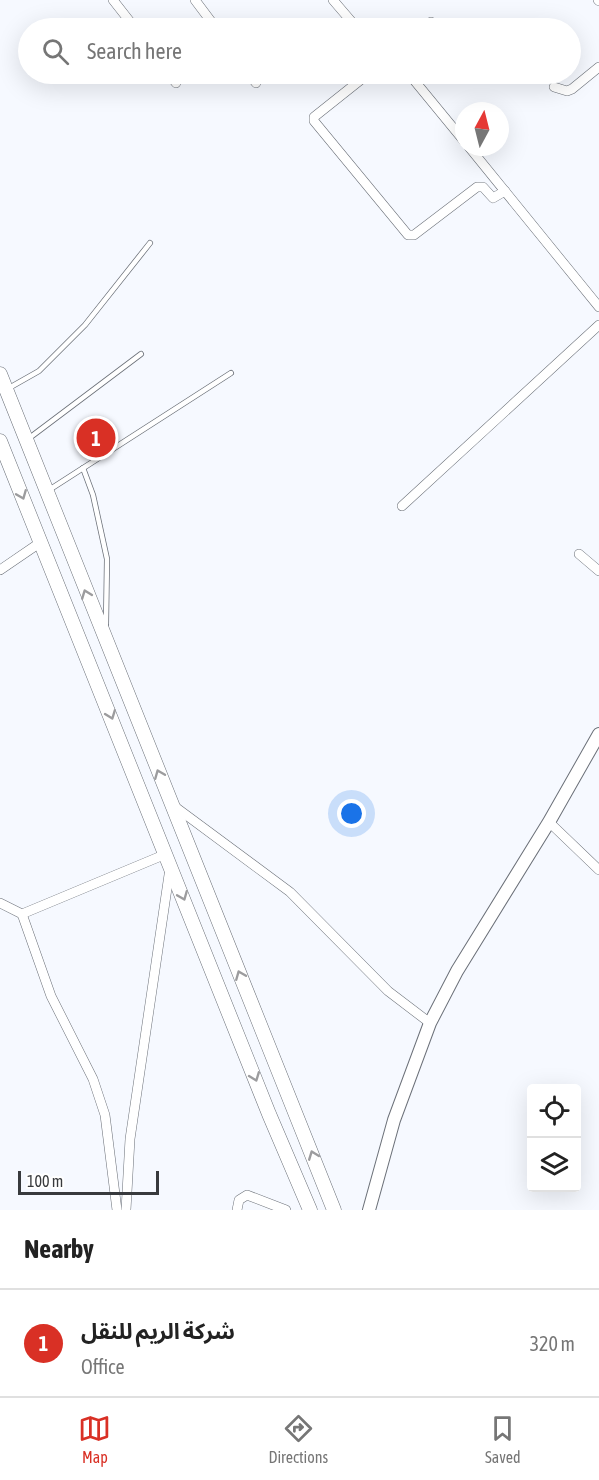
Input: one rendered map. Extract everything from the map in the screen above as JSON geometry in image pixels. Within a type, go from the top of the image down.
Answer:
[{"type":"main road","points":[[0,374],[105,642],[334,1210]]},
{"type":"main road","points":[[0,441],[310,1210]]},
{"type":"main road","points":[[95,676],[116,668]]},
{"type":"street","points":[[113,0],[127,18]]},
{"type":"street","points":[[195,0],[208,18]]},
{"type":"street","points":[[333,0],[348,18]]},
{"type":"street","points":[[581,81],[599,66]]},
{"type":"street","points":[[355,84],[314,117],[314,121],[408,235],[414,235],[477,188],[483,187],[493,198],[504,191]]},
{"type":"street","points":[[417,84],[455,130]]},
{"type":"street","points":[[554,87],[567,91],[578,84]]},
{"type":"street","points":[[476,156],[599,307]]},
{"type":"street","points":[[402,506],[599,325]]},
{"type":"street","points":[[0,570],[41,542]]},
{"type":"street","points":[[579,554],[599,571]]},
{"type":"street","points":[[369,1210],[394,1120],[430,1023],[501,897],[549,822],[599,734]]},
{"type":"street","points":[[171,804],[290,892],[388,991],[430,1023]]},
{"type":"street","points":[[549,822],[599,870]]},
{"type":"street","points":[[22,914],[168,860],[130,1139],[126,1210]]},
{"type":"street","points":[[0,903],[22,914],[51,996],[93,1079],[106,1124],[117,1210]]},
{"type":"street","points":[[237,1210],[239,1200],[247,1195],[286,1210]]},
{"type":"lane","points":[[6,390],[39,371],[85,325],[150,243]]},
{"type":"lane","points":[[26,440],[141,354]]},
{"type":"lane","points":[[46,492],[231,373]]},
{"type":"lane","points":[[84,468],[93,495],[106,559],[105,642]]},
{"type":"place","name":"شركة الريم للنقل","points":[[96,438]]}]
